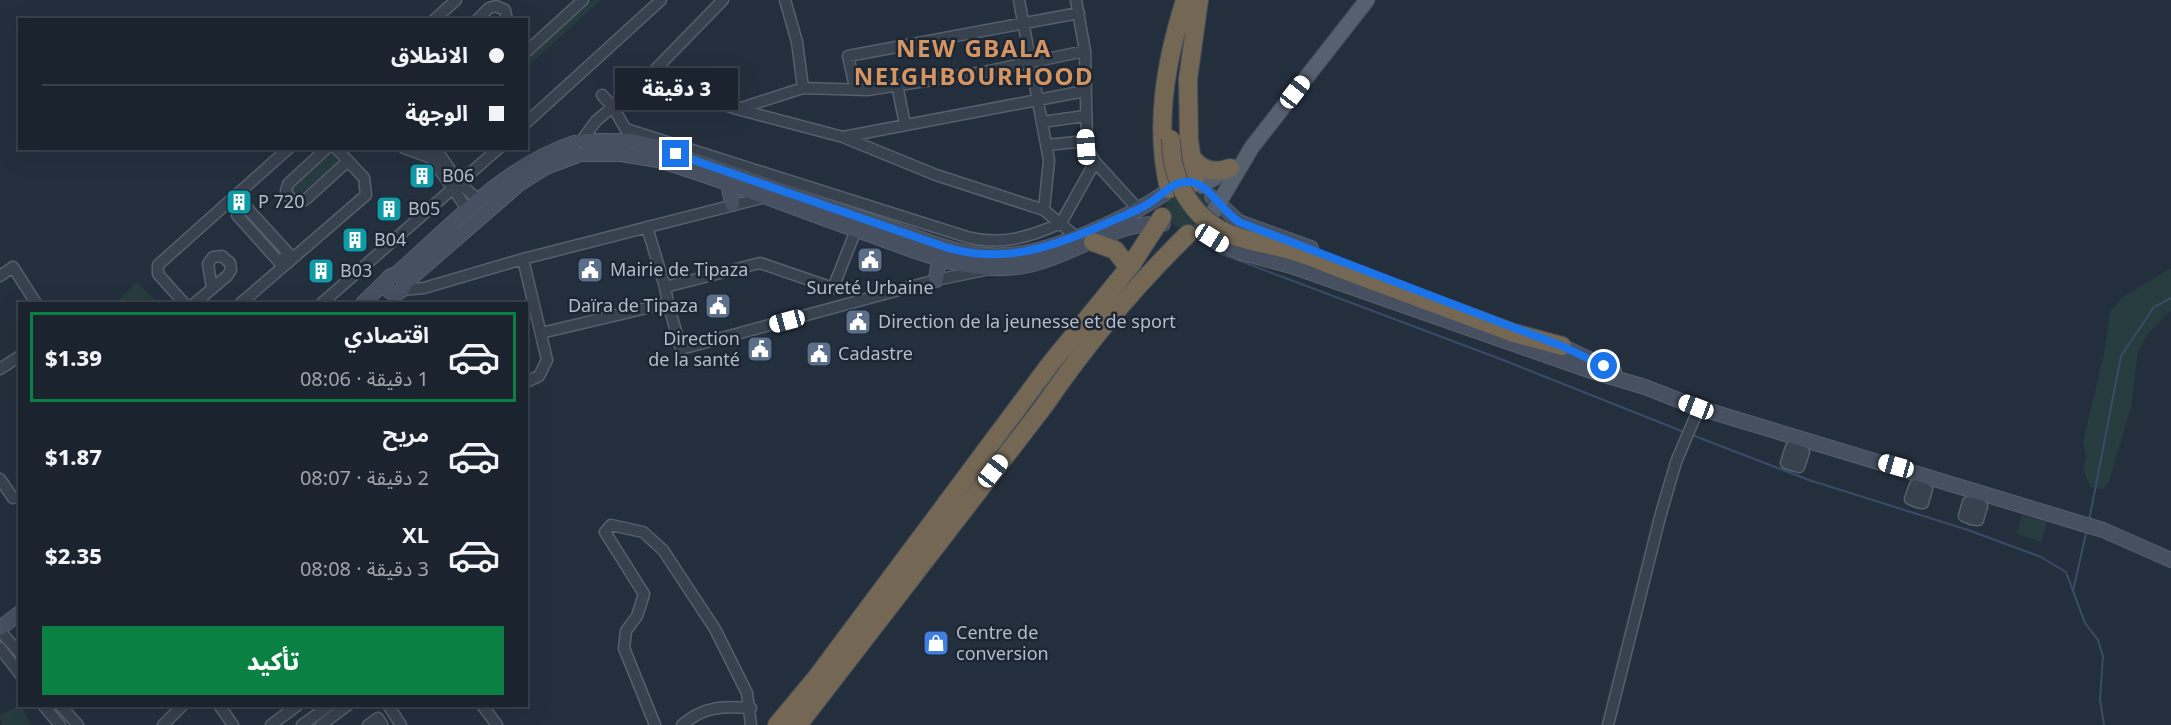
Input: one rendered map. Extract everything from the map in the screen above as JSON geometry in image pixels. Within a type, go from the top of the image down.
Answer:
[{"type":"highway","points":[[1190,6],[1178,69],[1171,160],[1181,190],[1204,217],[1218,228],[1238,237],[1290,250],[1522,336],[1562,346]]},
{"type":"highway","points":[[1190,6],[1188,78],[1191,156],[1208,196]]},
{"type":"highway","points":[[1167,191],[1162,145],[1165,77],[1190,6]]},
{"type":"highway","points":[[1191,156],[1199,166],[1211,171],[1230,168]]},
{"type":"highway","points":[[777,725],[817,676],[1051,363],[1129,268],[1163,222]]},
{"type":"highway","points":[[798,725],[1044,406],[1079,355],[1116,310],[1194,232]]},
{"type":"highway","points":[[1093,242],[1115,250],[1129,268]]},
{"type":"highway","points":[[1436,305],[1508,341]]},
{"type":"main road","points":[[1208,196],[1252,147],[1367,0]]},
{"type":"main road","points":[[385,302],[397,285],[473,205],[527,164],[629,135],[966,253],[1018,254],[1075,236],[1138,209],[1184,181],[1208,196],[1239,222],[1562,346],[1645,387]]},
{"type":"main road","points":[[365,302],[397,285],[519,184],[581,147],[648,158],[939,259],[990,268],[1038,263],[1136,227],[1163,222],[1179,232],[1194,232],[1224,246],[1303,270],[1588,370],[1645,387],[1799,444],[1977,498],[2055,515],[2103,530],[2171,560]]},
{"type":"main road","points":[[1194,232],[1210,221],[1208,196],[1230,168],[1252,147]]},
{"type":"main road","points":[[728,184],[732,204]]},
{"type":"main road","points":[[1163,222],[1161,205],[1167,191]]},
{"type":"main road","points":[[936,280],[939,259]]},
{"type":"main road","points":[[0,629],[18,615]]},
{"type":"street","points":[[436,18],[456,0]]},
{"type":"street","points":[[528,50],[583,0]]},
{"type":"street","points":[[528,121],[661,0]]},
{"type":"street","points":[[581,147],[592,126],[647,78],[723,0]]},
{"type":"street","points":[[785,0],[797,42],[803,88]]},
{"type":"street","points":[[1019,0],[1050,160],[1044,210]]},
{"type":"street","points":[[1077,0],[1085,51],[1087,148],[1095,162],[1138,209]]},
{"type":"street","points":[[480,18],[496,6],[505,10],[507,18]]},
{"type":"street","points":[[855,87],[848,56],[1079,13]]},
{"type":"street","points":[[738,109],[803,88],[855,87],[867,90],[1085,51]]},
{"type":"street","points":[[647,78],[738,109],[843,137],[936,175],[1044,210],[1075,236]]},
{"type":"street","points":[[897,85],[905,124]]},
{"type":"street","points":[[843,137],[1085,91]]},
{"type":"street","points":[[602,95],[613,107],[629,135],[980,240],[1020,239],[1061,224],[1095,162]]},
{"type":"street","points":[[1042,122],[1085,116]]},
{"type":"street","points":[[1047,146],[1076,142],[1087,148]]},
{"type":"street","points":[[183,302],[158,274],[158,265],[287,150]]},
{"type":"street","points":[[325,150],[288,184],[286,191],[291,199],[298,202],[304,200],[348,161]]},
{"type":"street","points":[[242,302],[286,261],[366,195],[367,184],[363,177],[338,150]]},
{"type":"street","points":[[345,150],[367,174],[363,177]]},
{"type":"street","points":[[417,150],[436,153],[473,205]]},
{"type":"street","points":[[323,302],[497,150]]},
{"type":"street","points":[[397,285],[424,288],[523,259],[765,197]]},
{"type":"street","points":[[246,207],[289,254],[286,261],[279,262],[237,215],[246,207]]},
{"type":"street","points":[[646,227],[681,350],[936,280],[990,268]]},
{"type":"street","points":[[837,307],[833,288],[856,230]]},
{"type":"street","points":[[523,259],[546,363],[539,376],[528,381]]},
{"type":"street","points":[[664,287],[760,263],[833,288]]},
{"type":"street","points":[[0,276],[13,267],[35,302]]},
{"type":"street","points":[[196,302],[212,288]]},
{"type":"street","points":[[541,333],[668,303]]},
{"type":"street","points":[[0,369],[18,357]]},
{"type":"street","points":[[1608,725],[1660,517],[1699,408]]},
{"type":"street","points":[[1792,465],[1799,467],[1804,452],[1799,444]]},
{"type":"street","points":[[0,479],[13,498]]},
{"type":"street","points":[[1917,502],[1923,504],[1928,489],[1923,481]]},
{"type":"street","points":[[1971,519],[1978,520],[1982,506],[1977,498]]},
{"type":"street","points":[[655,725],[624,648],[626,631],[637,616],[644,594],[605,532],[610,525],[643,532],[663,550],[715,629],[747,693],[751,708],[751,725]]},
{"type":"street","points":[[0,629],[16,639]]},
{"type":"street","points":[[0,648],[18,671]]},
{"type":"street","points":[[45,707],[60,725]]},
{"type":"street","points":[[62,707],[83,724]]},
{"type":"street","points":[[70,707],[83,724]]},
{"type":"street","points":[[163,725],[181,707]]},
{"type":"street","points":[[220,707],[234,725]]},
{"type":"street","points":[[271,725],[295,707]]},
{"type":"street","points":[[302,725],[327,707]]},
{"type":"street","points":[[321,725],[345,707]]},
{"type":"street","points":[[484,707],[497,725]]},
{"type":"street","points":[[682,725],[694,714],[711,707],[751,708]]},
{"type":"street","points":[[368,725],[378,718],[382,725],[391,710],[401,725]]},
{"type":"green space","points":[[593,0],[601,0],[528,66],[528,58]]},
{"type":"green space","points":[[331,153],[339,162],[300,194],[293,193],[293,185]]},
{"type":"green space","points":[[1187,187],[1202,193],[1208,208],[1202,223],[1187,229],[1172,223],[1166,208],[1172,193]]},
{"type":"green space","points":[[2171,268],[2171,311],[2149,332],[2138,352],[2131,408],[2109,481],[2104,489],[2090,487],[2083,469],[2086,457],[2083,442],[2104,354],[2110,312],[2123,297]]},
{"type":"green space","points":[[137,282],[155,300],[153,302],[117,302]]},
{"type":"green space","points":[[2022,515],[2047,522],[2041,542],[2016,534]]},
{"type":"green space","points":[[18,706],[22,707],[31,725],[2,725],[0,715]]},
{"type":"waterway","points":[[1219,253],[1503,360],[1684,432]]},
{"type":"waterway","points":[[2089,521],[2121,356],[2154,307],[2171,298]]},
{"type":"waterway","points":[[1692,435],[1809,480],[1968,530],[2041,557],[2066,572],[2073,591]]},
{"type":"waterway","points":[[2087,529],[2073,591],[2085,623],[2098,640],[2103,656],[2100,700],[2104,725]]},
{"type":"place","name":"B06","points":[[422,176]]},
{"type":"place","name":"P 720","points":[[239,202]]},
{"type":"place","name":"B05","points":[[389,209]]},
{"type":"place","name":"B04","points":[[355,240]]},
{"type":"place","name":"Sureté Urbaine","points":[[870,260]]},
{"type":"place","name":"Mairie de Tipaza","points":[[590,270]]},
{"type":"place","name":"B03","points":[[321,271]]},
{"type":"place","name":"Daïra de Tipaza","points":[[718,306]]},
{"type":"place","name":"Direction de la jeunesse et de sport","points":[[858,322]]},
{"type":"place","name":"Direction de la santé","points":[[760,349]]},
{"type":"place","name":"Cadastre","points":[[819,354]]},
{"type":"place","name":"Centre de conversion","points":[[936,643]]},
{"type":"district","name":"NEW GBALA NEIGHBOURHOOD","points":[[974,63]]},
{"type":"route","points":[[676,154],[945,247],[973,254],[1005,256],[1056,244],[1147,205],[1173,185],[1184,181],[1194,182],[1205,188],[1230,216],[1239,222],[1562,346],[1604,366]]}]
